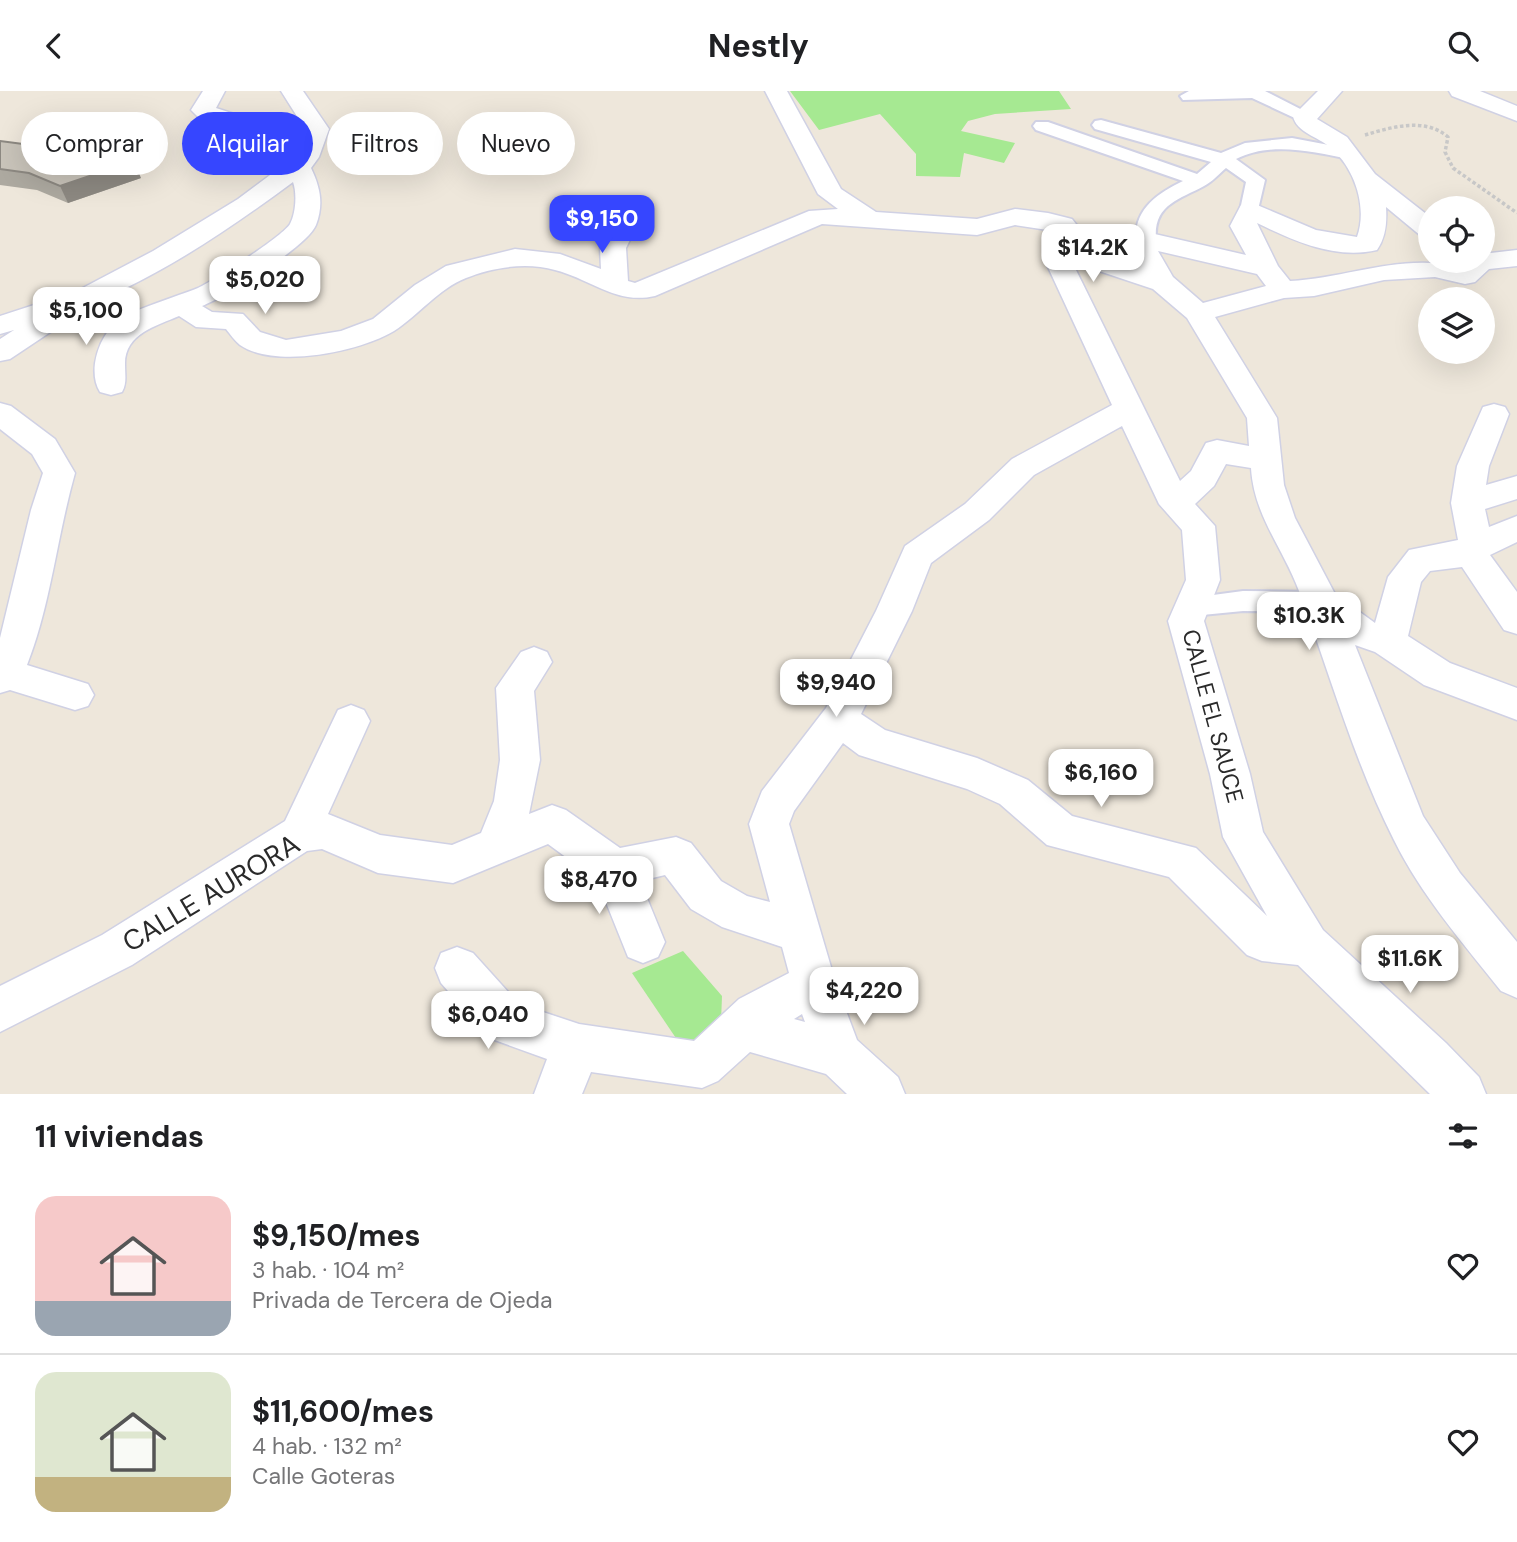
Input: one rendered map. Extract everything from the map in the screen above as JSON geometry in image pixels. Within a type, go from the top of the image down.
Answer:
[{"type":"street","points":[[206,112],[203,110],[214,91]]},
{"type":"street","points":[[292,91],[306,112]]},
{"type":"street","points":[[1331,91],[1306,115],[1306,122],[1345,149],[1367,180],[1418,220]]},
{"type":"street","points":[[1460,91],[1517,114]]},
{"type":"street","points":[[750,93],[780,98],[831,194],[870,219]]},
{"type":"street","points":[[1189,96],[1255,93],[1306,115]]},
{"type":"street","points":[[1101,125],[1221,161],[1248,172],[1256,180],[1250,210],[1243,226],[1266,268],[1283,290]]},
{"type":"street","points":[[1042,126],[1200,181]]},
{"type":"street","points":[[1345,149],[1292,143],[1245,148],[1221,161],[1200,181],[1164,197],[1145,226],[1144,254],[1163,283],[1198,313],[1262,418],[1268,485],[1278,518],[1321,602],[1391,790],[1409,829],[1445,887],[1517,975]]},
{"type":"street","points":[[0,352],[87,297],[209,229],[284,175]]},
{"type":"street","points":[[111,385],[110,353],[117,339],[128,327],[211,292],[288,241],[303,225],[309,191],[305,175]]},
{"type":"street","points":[[1250,210],[1315,237],[1359,246],[1368,244],[1373,227],[1373,211],[1367,180]]},
{"type":"street","points":[[181,304],[206,321],[233,320],[250,338],[268,347],[286,349],[365,334],[383,325],[425,291],[456,272],[490,261],[515,257],[550,260],[632,292],[645,290],[818,216],[977,227],[1015,217],[1048,221],[1063,225],[1078,244],[1106,264],[1163,283]]},
{"type":"street","points":[[615,286],[613,248],[626,221]]},
{"type":"street","points":[[1146,240],[1266,268]]},
{"type":"street","name":"CALLE EL SAUCE","points":[[1078,244],[1060,265],[1175,504],[1198,526],[1203,580],[1186,621],[1203,674],[1244,837],[1308,945],[1430,1059],[1462,1094]]},
{"type":"street","points":[[1495,260],[1517,258]]},
{"type":"street","points":[[1198,313],[1283,290],[1314,288],[1370,275],[1418,271]]},
{"type":"street","points":[[0,324],[87,297]]},
{"type":"street","points":[[839,1055],[814,984],[769,824],[776,803],[839,719],[894,611],[917,555],[977,512],[1023,467],[1130,409]]},
{"type":"street","points":[[0,413],[44,447],[59,473],[46,513],[17,642],[3,676],[75,695]]},
{"type":"street","points":[[1494,414],[1473,466],[1467,503],[1472,549],[1517,620]]},
{"type":"street","points":[[1175,504],[1203,478],[1217,451],[1265,460]]},
{"type":"street","points":[[1467,503],[1517,487]]},
{"type":"street","points":[[1388,642],[1405,577],[1410,569],[1422,559],[1443,560],[1517,528]]},
{"type":"street","points":[[1192,606],[1243,601],[1321,602],[1359,632],[1388,642],[1437,674],[1517,704]]},
{"type":"street","points":[[496,847],[513,801],[520,761],[515,688],[534,662]]},
{"type":"street","points":[[839,719],[873,743],[977,775],[1014,792],[1061,831],[1181,861],[1262,940],[1308,945]]},
{"type":"street","points":[[299,835],[351,721]]},
{"type":"street","points":[[811,755],[873,743]]},
{"type":"street","name":"CALLE AURORA","points":[[0,1010],[117,950],[299,835],[324,831],[378,855],[453,864],[552,823],[613,867]]},
{"type":"street","points":[[643,942],[613,867],[625,868],[663,855],[677,856],[706,895],[737,913],[798,931]]},
{"type":"street","points":[[457,968],[505,1022],[579,1047],[702,1065],[755,1015],[814,984]]},
{"type":"street","points":[[744,1027],[839,1055],[881,1094]]},
{"type":"street","points":[[558,1094],[562,1078],[579,1047]]},
{"type":"path","points":[[1345,149],[1393,125],[1441,130],[1448,137],[1445,152],[1453,168],[1517,213]]},
{"type":"green space","points":[[790,91],[1059,91],[1071,109],[995,114],[968,121],[961,131],[1015,143],[1004,163],[964,153],[960,177],[916,176],[916,154],[880,114],[819,130]]},
{"type":"green space","points":[[683,951],[722,996],[721,1022],[686,1053],[632,973]]},
{"type":"building","points":[[0,141],[21,144],[21,172],[0,169]]},
{"type":"building","points":[[34,175],[93,175],[60,186]]}]
